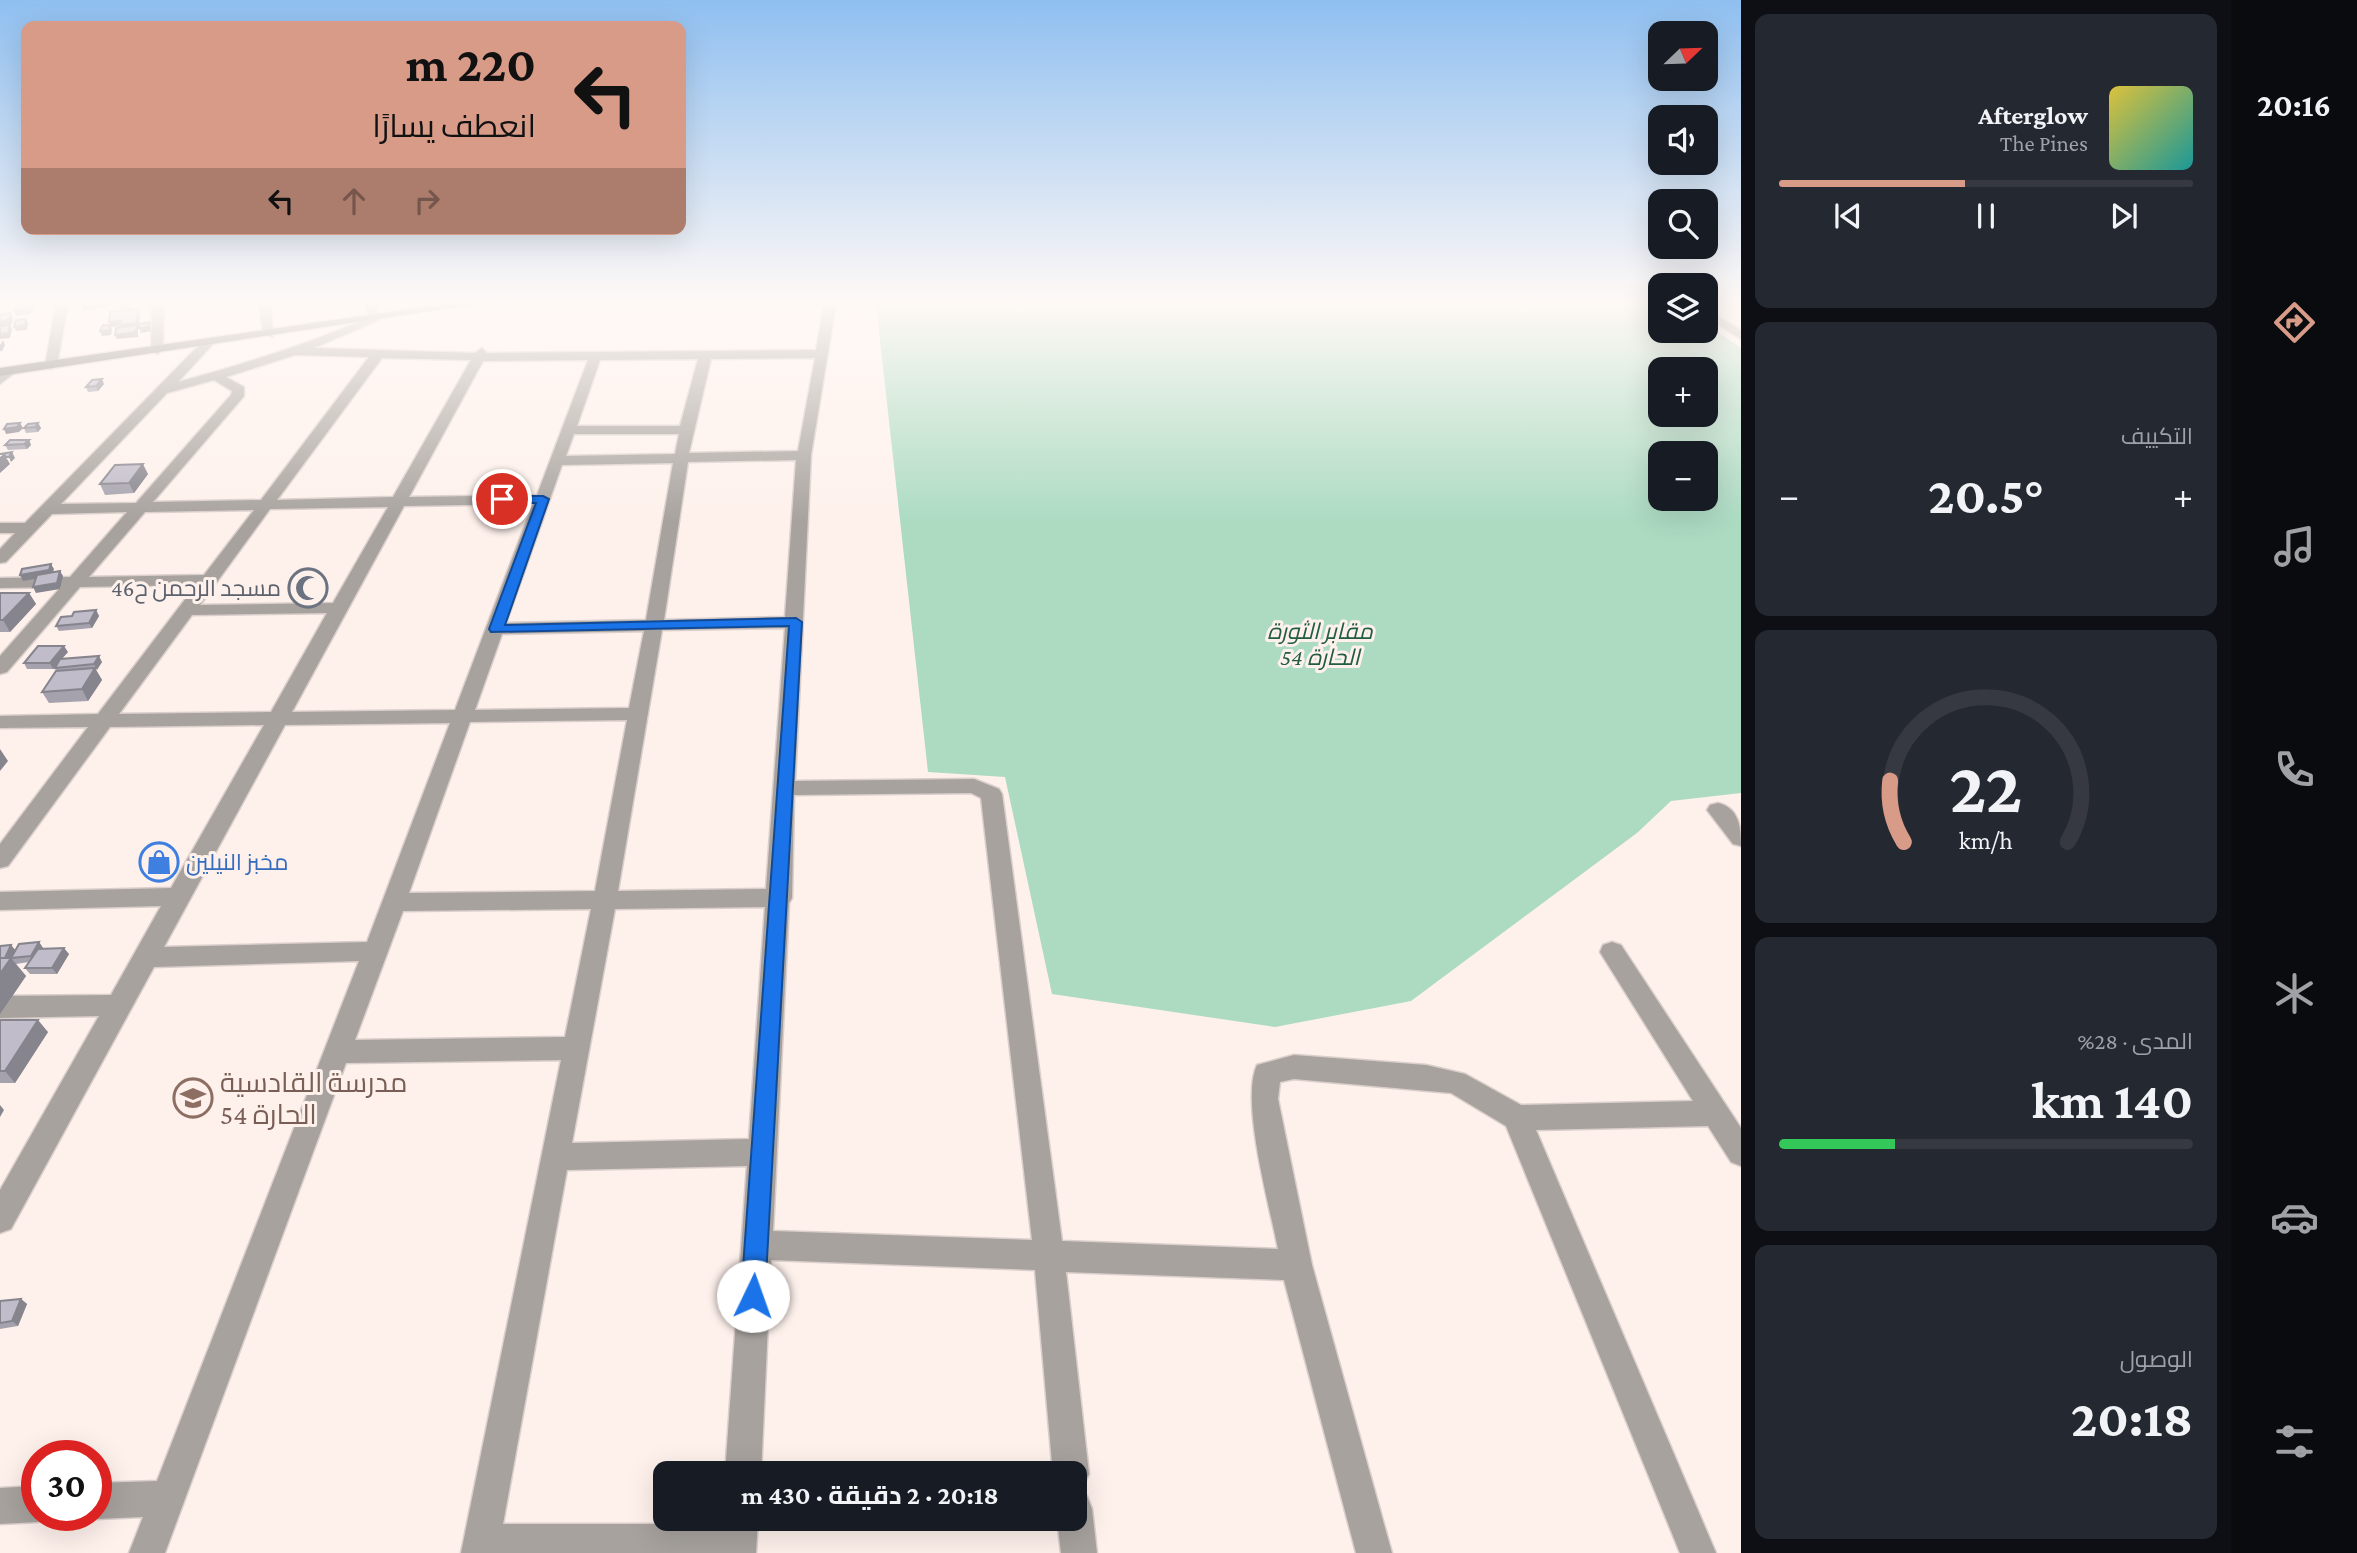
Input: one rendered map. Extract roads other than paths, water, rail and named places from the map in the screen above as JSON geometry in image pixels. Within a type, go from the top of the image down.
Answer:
[{"type":"street","points":[[0,558],[177,376]]},
{"type":"street","points":[[166,389],[214,376]]},
{"type":"street","points":[[0,668],[237,396],[239,390],[217,376]]},
{"type":"street","points":[[0,860],[361,376]]},
{"type":"street","points":[[0,1219],[469,376]]},
{"type":"street","points":[[147,1553],[464,716],[588,376]]},
{"type":"street","points":[[699,376],[681,458],[605,899],[481,1548],[739,1538]]},
{"type":"street","points":[[744,1461],[780,898],[804,455],[819,376]]},
{"type":"street","points":[[567,430],[688,430]]},
{"type":"street","points":[[557,461],[804,455]]},
{"type":"street","points":[[50,509],[543,499]]},
{"type":"street","points":[[0,528],[30,528]]},
{"type":"street","points":[[0,583],[208,580]]},
{"type":"street","points":[[186,610],[340,608]]},
{"type":"street","points":[[496,629],[796,622]]},
{"type":"street","points":[[0,722],[638,714]]},
{"type":"street","points":[[785,788],[974,786],[991,794],[1049,1256],[1070,1461]]},
{"type":"street","points":[[1718,810],[1741,838]]},
{"type":"street","points":[[0,901],[179,897]]},
{"type":"street","points":[[394,902],[780,898]]},
{"type":"street","points":[[146,957],[374,951]]},
{"type":"street","points":[[1612,952],[1718,1113],[1741,1153]]},
{"type":"street","points":[[0,1007],[119,1005]]},
{"type":"street","points":[[336,1052],[576,1048]]},
{"type":"street","points":[[1374,1553],[1296,1265],[1265,1099],[1267,1073],[1294,1067],[1445,1081],[1472,1090],[1517,1118],[1718,1113]]},
{"type":"street","points":[[1517,1118],[1698,1553]]},
{"type":"street","points":[[555,1157],[763,1152]]},
{"type":"street","points":[[756,1245],[1296,1265]]},
{"type":"street","points":[[112,1500],[167,1498]]},
{"type":"street","points":[[0,1506],[21,1505]]},
{"type":"street","points":[[1076,1531],[1079,1553]]},
{"type":"place","name":"مسجد الرحمن ح46","points":[[308,588]]},
{"type":"place","name":"مخبز النيلين","points":[[159,862]]},
{"type":"place","name":"مدرسة القادسية الحارة 54","points":[[193,1098]]},
{"type":"park label","name":"مقابر الثورة الحارة 54","points":[[1320,644]]}]
